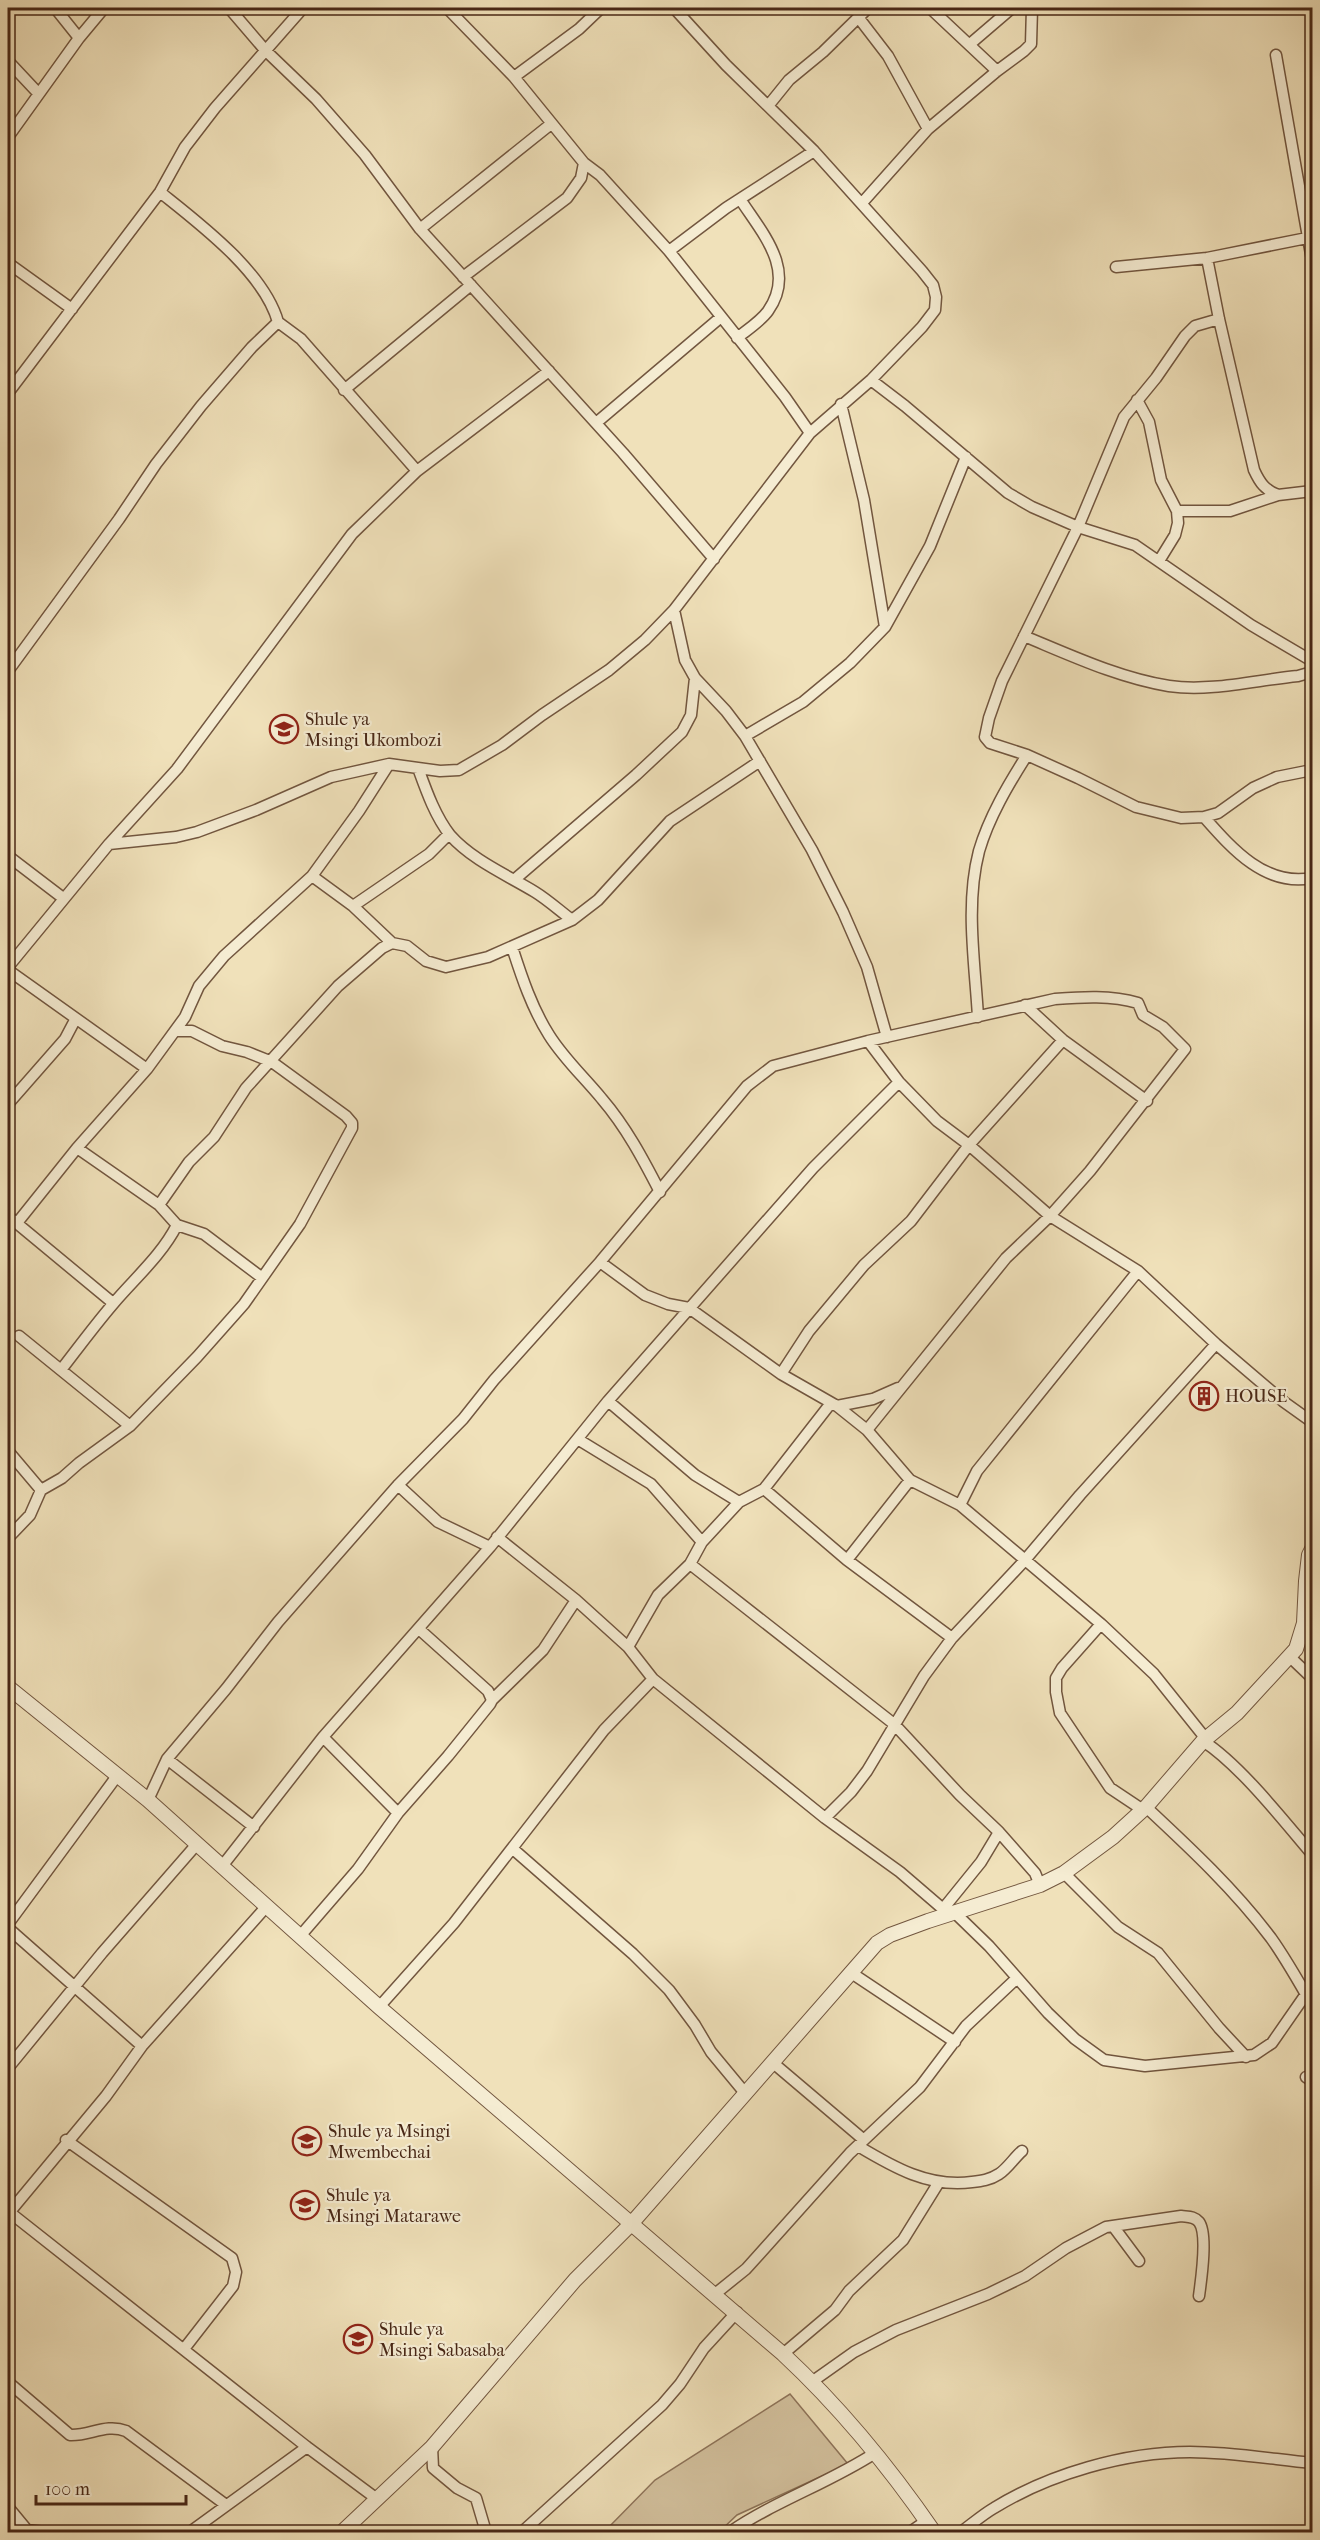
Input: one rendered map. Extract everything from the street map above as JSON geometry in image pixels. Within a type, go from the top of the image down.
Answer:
[{"type":"street","points":[[55,8],[79,38]]},
{"type":"street","points":[[8,137],[38,93],[104,8]]},
{"type":"street","points":[[229,8],[265,50],[323,107],[364,155],[420,229],[596,423],[714,558]]},
{"type":"street","points":[[8,393],[160,192],[185,147],[215,108],[303,8]]},
{"type":"street","points":[[447,8],[514,77],[584,163],[600,176],[669,251],[785,397],[810,433]]},
{"type":"street","points":[[514,77],[579,29],[601,8]]},
{"type":"street","points":[[109,844],[176,837],[197,832],[256,810],[331,777],[389,764],[440,771],[459,770],[478,760],[609,670],[645,640],[674,610],[810,433],[871,380],[922,327],[935,310],[936,297],[933,285],[862,203],[726,65],[674,8]]},
{"type":"street","points":[[768,106],[789,80],[823,52],[867,8]]},
{"type":"street","points":[[930,8],[996,71]]},
{"type":"street","points":[[970,44],[1012,8]]},
{"type":"street","points":[[862,203],[928,129],[1031,44],[1032,8]]},
{"type":"street","points":[[858,17],[888,56],[928,129]]},
{"type":"street","points":[[1276,55],[1310,237],[1312,260]]},
{"type":"street","points":[[8,61],[38,93]]},
{"type":"street","points":[[420,229],[551,124]]},
{"type":"street","points":[[669,251],[740,199],[813,151]]},
{"type":"street","points":[[344,390],[467,281],[567,198],[581,178],[584,163]]},
{"type":"street","points":[[160,192],[240,264],[271,304],[278,322],[301,339],[417,471]]},
{"type":"street","points":[[737,339],[768,312],[778,293],[781,276],[774,252],[740,199]]},
{"type":"street","points":[[1116,267],[1207,258],[1310,237]]},
{"type":"street","points":[[1207,258],[1254,470],[1260,484],[1268,491],[1278,495]]},
{"type":"street","points":[[8,263],[72,309]]},
{"type":"street","points":[[596,423],[721,317]]},
{"type":"street","points":[[1219,320],[1195,326],[1137,400],[1116,432],[1078,527],[1002,681],[985,737],[990,743],[1027,755],[1136,807],[1181,818],[1204,817],[1218,813],[1253,788],[1276,777],[1312,770]]},
{"type":"street","points":[[8,671],[119,519],[156,464],[201,406],[252,347],[278,322]]},
{"type":"street","points":[[147,1069],[75,1020],[8,969],[63,898],[177,770],[352,534],[417,471],[549,371]]},
{"type":"street","points":[[871,380],[1008,493],[1032,507],[1078,527],[1135,545],[1251,625],[1312,661]]},
{"type":"street","points":[[1137,400],[1149,422],[1161,480],[1177,511],[1178,523],[1175,535],[1159,561]]},
{"type":"street","points":[[841,404],[864,500],[885,627]]},
{"type":"street","points":[[745,736],[802,702],[850,663],[885,627],[930,546],[966,457]]},
{"type":"street","points":[[1177,511],[1230,511],[1278,495],[1312,491]]},
{"type":"street","points":[[674,610],[685,660],[695,678],[726,711],[745,736],[812,850],[843,912],[867,966],[887,1037]]},
{"type":"street","points":[[1024,636],[1087,662],[1169,686],[1211,687],[1298,676],[1312,672]]},
{"type":"street","points":[[514,880],[636,775],[682,732],[691,715],[695,678]]},
{"type":"street","points":[[978,1017],[971,910],[974,878],[980,850],[992,818],[1007,787],[1027,755]]},
{"type":"street","points":[[312,876],[353,906],[392,943],[408,946],[426,961],[446,967],[488,957],[572,920],[598,900],[670,821],[760,760]]},
{"type":"street","points":[[113,1304],[12,1220],[147,1069],[185,1017],[199,986],[224,956],[312,876],[359,811],[389,764]]},
{"type":"street","points":[[418,768],[427,794],[449,834],[458,843],[536,893],[572,920]]},
{"type":"street","points":[[1204,817],[1244,857],[1265,871],[1279,878],[1300,880],[1312,878]]},
{"type":"street","points":[[353,906],[429,854],[449,834]]},
{"type":"street","points":[[8,856],[63,898]]},
{"type":"street","points":[[159,1205],[189,1162],[214,1137],[246,1088],[272,1062],[301,1025],[338,986],[382,948],[392,943]]},
{"type":"street","points":[[512,947],[529,998],[549,1034],[574,1070],[601,1098],[624,1127],[660,1192]]},
{"type":"street","points":[[148,1800],[167,1759],[341,1547],[463,1419],[494,1380],[660,1192],[747,1086],[773,1066],[868,1041],[1025,1005],[1054,999],[1083,997],[1125,999],[1138,1003],[1143,1015],[1162,1027],[1185,1049],[1147,1101],[1050,1216],[1006,1258],[867,1430]]},
{"type":"street","points":[[1025,1005],[1063,1040],[1147,1101]]},
{"type":"street","points":[[9,1099],[65,1039],[75,1020]]},
{"type":"street","points":[[8,1538],[30,1515],[41,1490],[62,1478],[79,1462],[130,1426],[197,1357],[244,1304],[300,1224],[352,1128],[346,1116],[272,1062],[247,1052],[222,1046],[192,1031],[176,1031]]},
{"type":"street","points":[[781,1374],[809,1331],[864,1265],[910,1221],[969,1145],[1063,1040]]},
{"type":"street","points":[[868,1041],[899,1082],[937,1121],[969,1145],[1050,1216],[1138,1271],[1216,1344],[1284,1402],[1312,1422]]},
{"type":"street","points":[[223,1865],[323,1737],[420,1630],[579,1440],[608,1401],[813,1168],[899,1082]]},
{"type":"street","points":[[77,1148],[159,1205],[177,1225],[204,1234],[261,1277]]},
{"type":"street","points":[[61,1370],[113,1304],[154,1260],[168,1242],[177,1225]]},
{"type":"street","points":[[600,1262],[645,1295],[668,1304],[689,1308],[781,1374],[834,1404],[867,1430],[910,1480],[960,1505],[1101,1624],[1154,1674],[1204,1740],[1240,1775],[1312,1854]]},
{"type":"street","points":[[960,1505],[976,1471],[1138,1271]]},
{"type":"street","points":[[19,1336],[130,1426]]},
{"type":"street","points":[[825,1818],[851,1792],[867,1771],[894,1724],[952,1638],[1025,1560],[1080,1495],[1216,1344]]},
{"type":"street","points":[[628,1647],[658,1595],[690,1564],[702,1542],[739,1502],[764,1489],[834,1404],[873,1400],[895,1391],[909,1378]]},
{"type":"street","points":[[608,1401],[695,1475],[739,1502]]},
{"type":"street","points":[[579,1440],[651,1484],[702,1542]]},
{"type":"street","points":[[8,1450],[41,1490]]},
{"type":"street","points":[[847,1560],[910,1480]]},
{"type":"street","points":[[398,1485],[438,1522],[490,1547]]},
{"type":"street","points":[[764,1489],[847,1560],[952,1638]]},
{"type":"street","points":[[497,1537],[576,1600],[628,1647],[653,1679],[825,1818],[900,1872],[989,1946],[1016,1979],[1075,2039],[1104,2060],[1145,2066],[1246,2056],[1265,2050],[1306,1994]]},
{"type":"street","points":[[342,2532],[432,2447],[575,2280],[631,2224],[877,1943],[890,1935],[949,1912],[1040,1885],[1064,1873],[1113,1837],[1144,1809],[1204,1740],[1237,1713],[1290,1657],[1301,1638],[1309,1555],[1312,1549]]},
{"type":"street","points":[[690,1564],[894,1724],[960,1795],[999,1832],[1035,1873],[1040,1885]]},
{"type":"street","points":[[301,1935],[358,1869],[398,1813],[485,1712],[492,1700],[543,1650],[576,1600]]},
{"type":"street","points":[[1101,1624],[1056,1678],[1060,1713],[1110,1788],[1144,1809],[1221,1880],[1247,1909],[1271,1938],[1312,2005]]},
{"type":"street","points":[[420,1630],[479,1682],[488,1691],[492,1700]]},
{"type":"street","points":[[1290,1657],[1312,1677]]},
{"type":"street","points":[[379,2007],[454,1923],[604,1730],[653,1679]]},
{"type":"street","points":[[8,1687],[148,1800],[379,2007],[737,2312],[813,2381],[875,2452],[930,2527],[910,2532]]},
{"type":"street","points":[[323,1737],[398,1813]]},
{"type":"street","points":[[167,1759],[254,1827]]},
{"type":"street","points":[[117,1776],[8,1925],[142,2046]]},
{"type":"street","points":[[949,1912],[999,1832]]},
{"type":"street","points":[[8,2068],[75,1985],[197,1844]]},
{"type":"street","points":[[513,1849],[633,1954],[663,1984],[695,2025],[711,2052],[745,2093]]},
{"type":"street","points":[[1064,1873],[1118,1927],[1158,1953],[1219,2028],[1246,2056]]},
{"type":"street","points":[[8,1905],[17,1913]]},
{"type":"street","points":[[266,1907],[142,2046],[106,2096],[66,2140],[8,2212],[306,2447],[377,2499]]},
{"type":"street","points":[[850,1972],[955,2042]]},
{"type":"street","points":[[716,2294],[746,2269],[861,2143],[920,2087],[972,2020],[1016,1979]]},
{"type":"street","points":[[772,2061],[861,2143],[890,2166],[911,2175],[939,2182],[963,2183],[989,2180],[1001,2173],[1022,2151]]},
{"type":"street","points":[[66,2140],[232,2258],[236,2272],[233,2286],[184,2349]]},
{"type":"street","points":[[783,2354],[835,2310],[849,2291],[903,2240],[939,2182]]},
{"type":"street","points":[[813,2381],[854,2352],[896,2330],[988,2294],[1025,2276],[1092,2233],[1113,2226],[1181,2216],[1197,2220],[1201,2225],[1203,2254],[1199,2296]]},
{"type":"street","points":[[1113,2226],[1139,2261]]},
{"type":"street","points":[[522,2532],[662,2405],[680,2384],[704,2348],[737,2312]]},
{"type":"street","points":[[8,2382],[70,2435],[94,2432],[109,2427],[126,2431],[226,2505]]},
{"type":"street","points":[[190,2532],[306,2447]]},
{"type":"street","points":[[432,2447],[433,2468],[457,2488],[476,2498],[486,2532]]},
{"type":"street","points":[[730,2532],[750,2518],[847,2471],[875,2452]]},
{"type":"street","points":[[961,2532],[991,2509],[1014,2496],[1087,2468],[1138,2458],[1189,2452],[1312,2463]]},
{"type":"street","points":[[8,2507],[23,2531],[45,2532]]},
{"type":"shaded area","points":[[790,2394],[848,2464],[737,2515],[719,2532],[604,2532],[655,2480]]},
{"type":"place","name":"Shule ya Msingi Ukombozi","points":[[284,729]]},
{"type":"place","name":"HOUSE","points":[[1204,1396]]},
{"type":"place","name":"Shule ya Msingi Mwembechai","points":[[307,2141]]},
{"type":"place","name":"Shule ya Msingi Matarawe","points":[[305,2205]]},
{"type":"place","name":"Shule ya Msingi Sabasaba","points":[[358,2339]]}]
